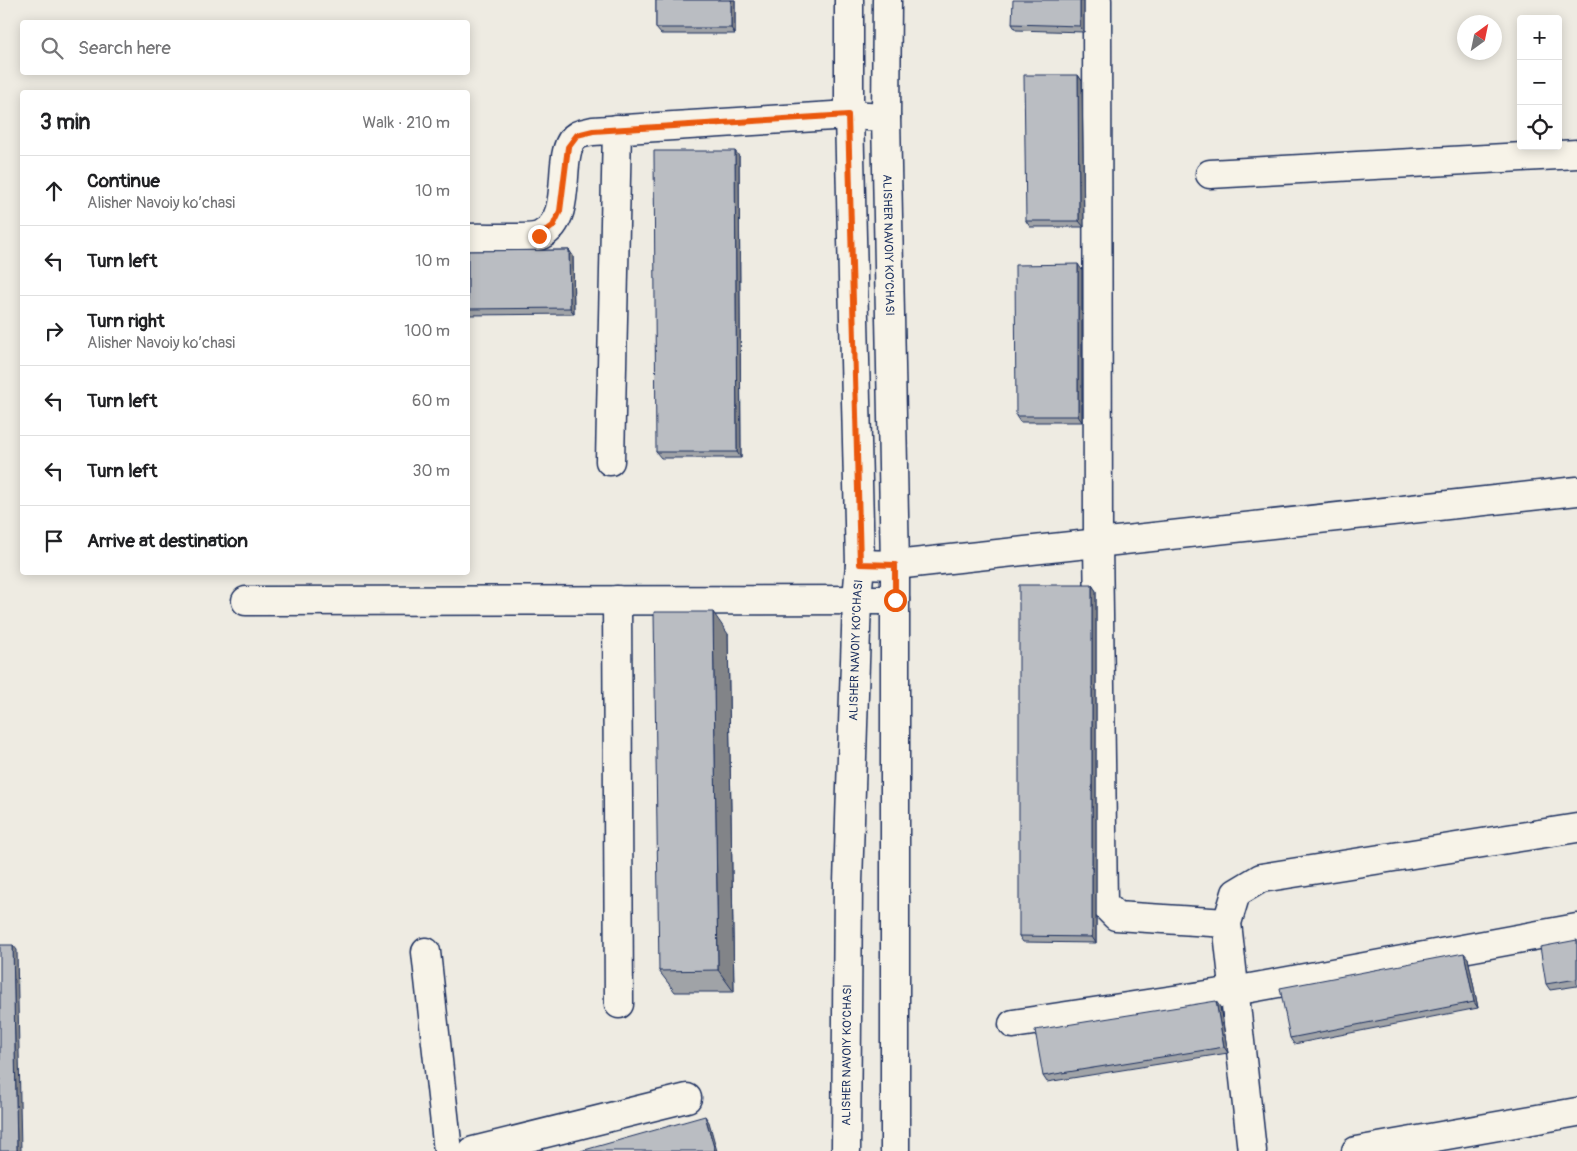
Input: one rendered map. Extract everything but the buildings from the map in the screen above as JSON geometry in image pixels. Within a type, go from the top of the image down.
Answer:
[{"type":"street","name":"ALISHER NAVOIY KO’CHASI","points":[[846,1151],[848,883],[857,599],[860,564],[848,115],[849,0]]},
{"type":"street","name":"ALISHER NAVOIY KO’CHASI","points":[[886,0],[886,117],[895,565],[895,1151]]},
{"type":"street","points":[[1097,0],[1098,543],[1103,903],[1116,916],[1227,923]]},
{"type":"street","points":[[470,238],[539,236],[553,226],[560,211],[568,147],[577,135],[593,131],[617,129],[848,115],[886,117]]},
{"type":"street","points":[[610,461],[617,129]]},
{"type":"street","points":[[1210,174],[1577,154]]},
{"type":"street","points":[[860,564],[895,565],[1577,491]]},
{"type":"street","points":[[617,600],[619,1004]]},
{"type":"street","points":[[246,601],[895,600]]},
{"type":"street","points":[[1252,1151],[1227,923],[1236,892],[1260,878],[1577,828]]},
{"type":"street","points":[[1013,1024],[1234,991],[1577,928]]},
{"type":"street","points":[[426,952],[448,1151]]},
{"type":"street","points":[[472,1151],[687,1098]]},
{"type":"street","points":[[1356,1151],[1577,1112]]},
{"type":"route","points":[[539,236],[553,226],[560,211],[568,147],[577,135],[593,131],[848,115],[860,564],[895,565],[895,600]]}]
